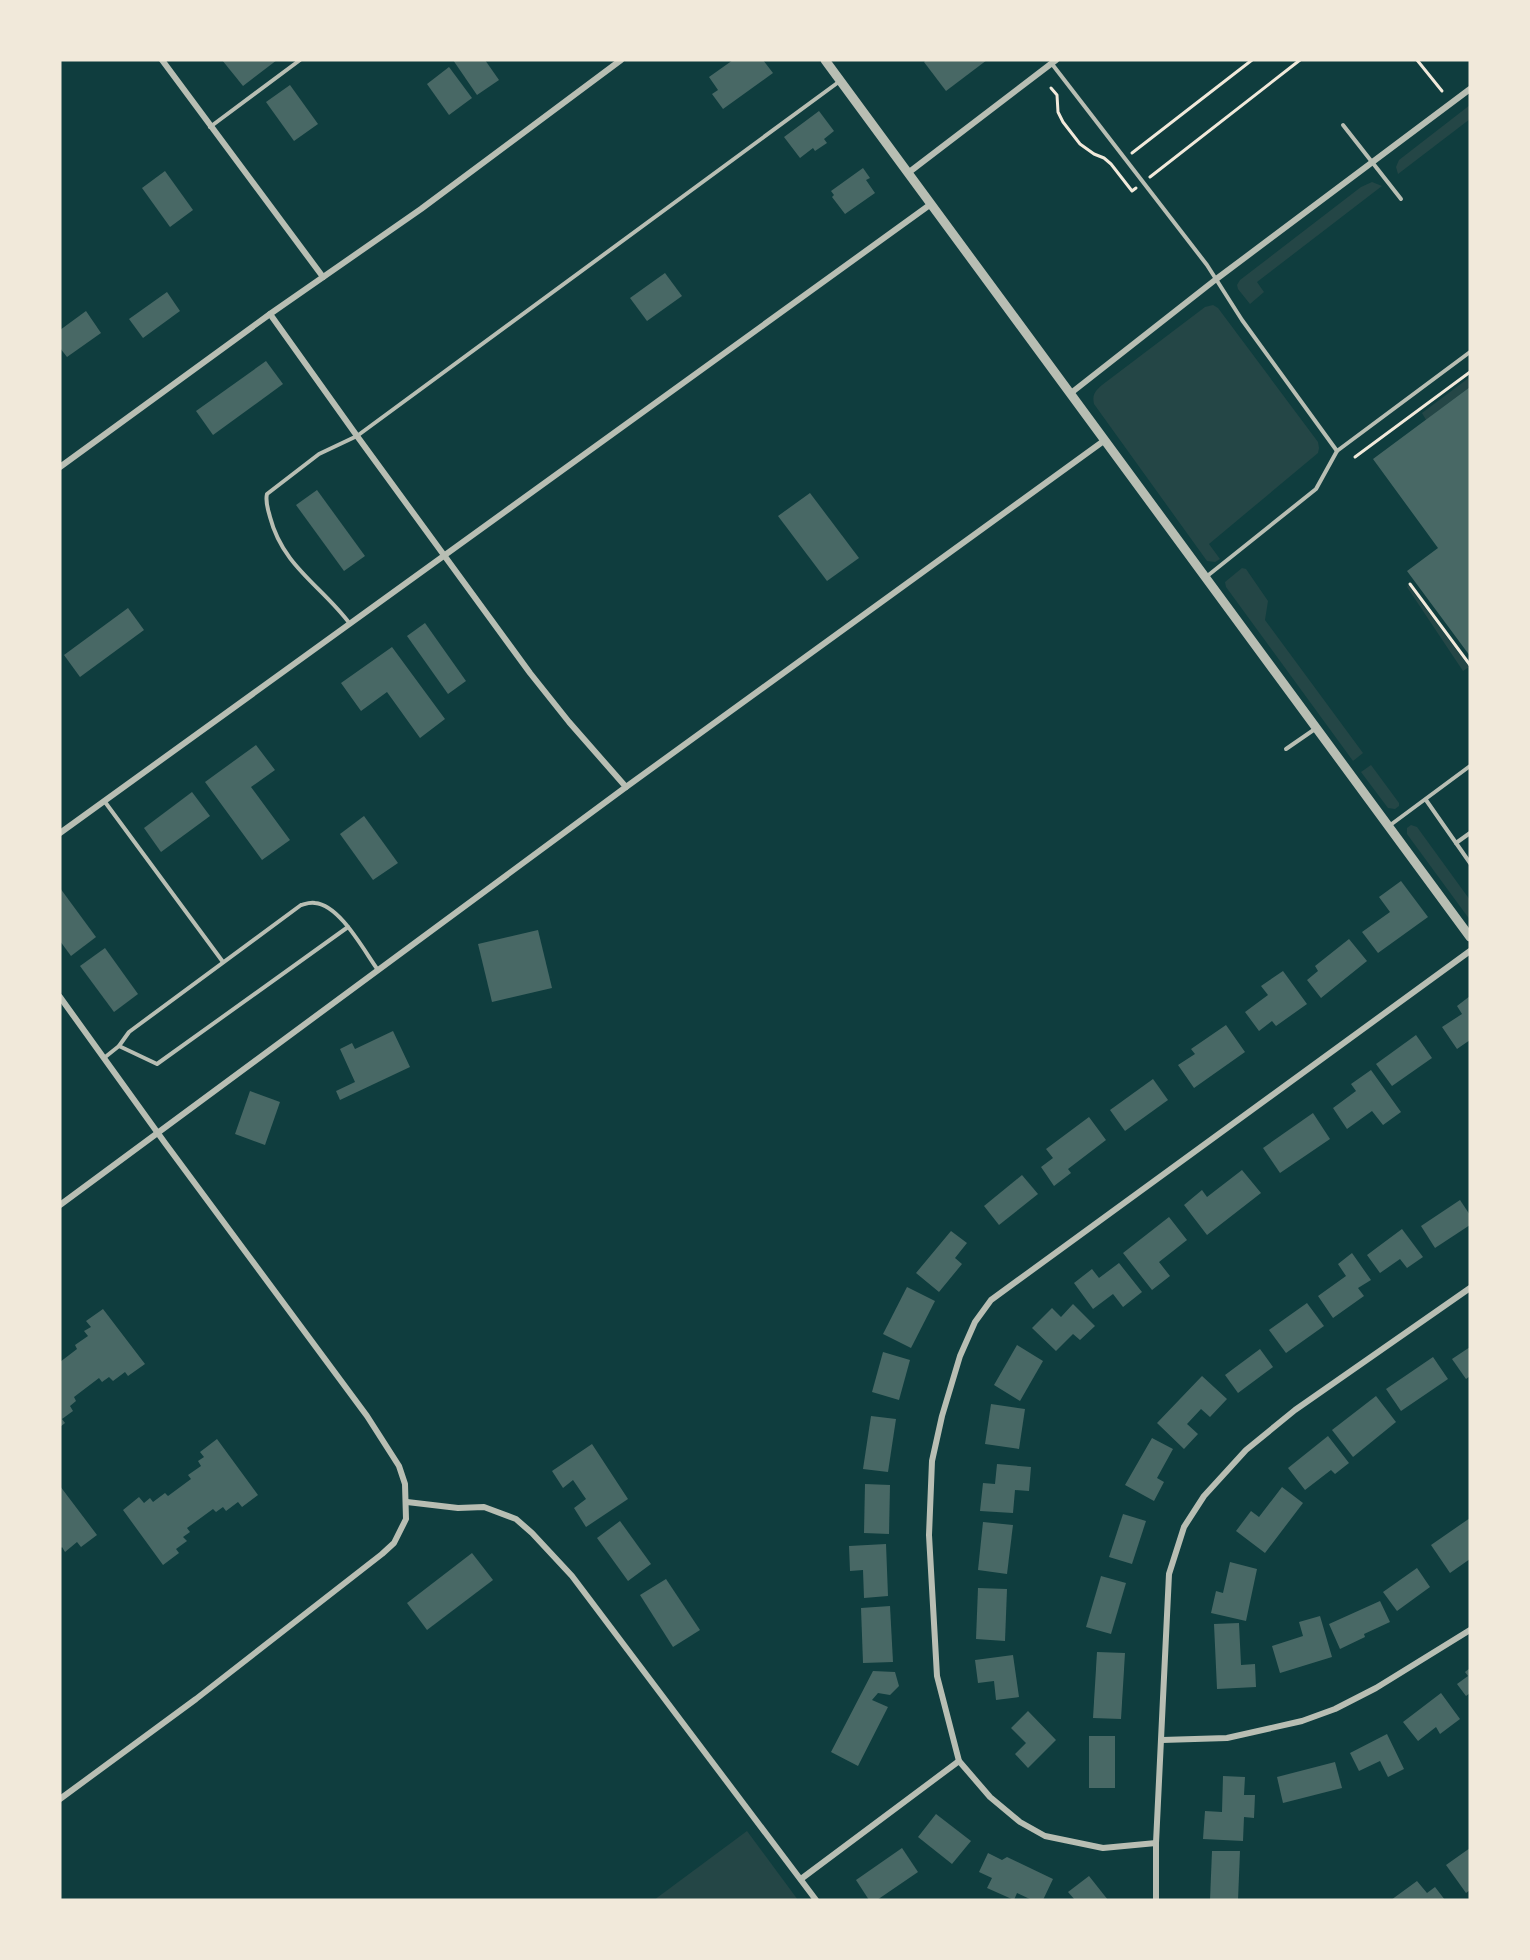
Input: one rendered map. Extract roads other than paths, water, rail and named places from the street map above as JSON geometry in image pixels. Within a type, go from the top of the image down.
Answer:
[{"type":"street","points":[[162,60],[323,277]]},
{"type":"street","points":[[60,467],[270,314],[421,209],[621,60]]},
{"type":"street","points":[[825,60],[1470,937]]},
{"type":"street","points":[[908,173],[1054,62]]},
{"type":"street","points":[[1071,393],[1215,280],[1470,89]]},
{"type":"street","points":[[60,833],[931,204]]},
{"type":"street","points":[[270,314],[357,436],[569,722],[626,787]]},
{"type":"street","points":[[60,1204],[626,787],[1105,440]]},
{"type":"street","points":[[1156,1843],[1103,1848],[1045,1836],[1020,1821],[990,1797],[959,1761],[937,1677],[928,1535],[932,1461],[942,1416],[960,1356],[975,1322],[991,1300],[1470,951]]},
{"type":"street","points":[[60,998],[367,1416],[399,1466],[407,1502],[406,1519],[401,1530],[394,1543],[382,1554],[196,1699],[60,1799]]},
{"type":"street","points":[[1156,1900],[1156,1843],[1169,1574],[1184,1527],[1204,1496],[1246,1450],[1295,1410],[1470,1288]]},
{"type":"street","points":[[407,1502],[458,1508],[484,1507],[516,1519],[532,1533],[572,1576],[816,1900]]},
{"type":"street","points":[[1162,1740],[1227,1738],[1302,1721],[1335,1709],[1376,1688],[1470,1630]]},
{"type":"street","points":[[801,1879],[959,1761]]},
{"type":"lane","points":[[210,127],[300,60]]},
{"type":"lane","points":[[1054,62],[1124,159],[1207,265],[1215,280],[1337,451]]},
{"type":"lane","points":[[350,624],[339,609],[317,590],[288,556],[276,536],[266,500],[267,494],[319,454],[357,436],[841,80]]},
{"type":"lane","points":[[1343,125],[1401,199]]},
{"type":"lane","points":[[1206,577],[1316,489],[1337,451],[1470,352]]},
{"type":"lane","points":[[1286,749],[1317,727]]},
{"type":"lane","points":[[1389,826],[1470,766]]},
{"type":"lane","points":[[1426,800],[1470,863]]},
{"type":"lane","points":[[104,801],[223,963]]},
{"type":"lane","points":[[1456,843],[1470,833]]},
{"type":"lane","points":[[104,1059],[129,1032],[301,904],[315,903],[340,918],[378,971]]},
{"type":"lane","points":[[118,1046],[158,1064],[348,927]]}]
